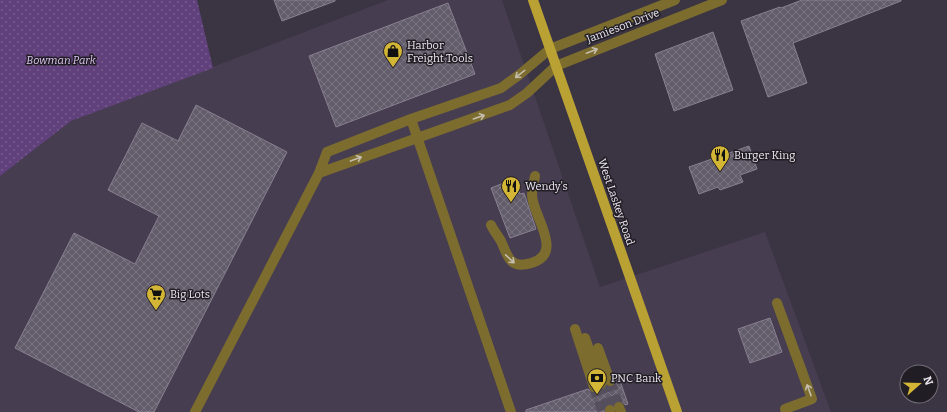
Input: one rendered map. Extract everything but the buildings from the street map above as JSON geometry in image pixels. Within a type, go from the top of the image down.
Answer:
[{"type":"main road","name":"West Laskey Road","points":[[533,0],[677,412]]},
{"type":"street","name":"Jamieson Drive","points":[[319,173],[326,152],[411,119],[501,88],[550,49],[675,0]]},
{"type":"street","name":"Jamieson Drive","points":[[556,66],[722,0]]},
{"type":"street","points":[[195,412],[319,173],[510,105],[527,93],[556,66]]},
{"type":"street","points":[[411,119],[511,412]]},
{"type":"street","points":[[491,225],[501,241],[505,254],[510,260],[521,265],[537,261],[543,257],[547,247],[544,231],[532,195],[534,176]]},
{"type":"street","points":[[777,303],[812,399],[785,409]]},
{"type":"street","points":[[575,329],[602,384]]},
{"type":"street","points":[[585,338],[602,384]]},
{"type":"street","points":[[598,348],[602,384]]},
{"type":"shaded area","points":[[388,0],[502,0],[600,287],[765,232],[831,412],[0,412],[0,176],[71,121]]},
{"type":"green space","name":"Bowman Park","points":[[0,0],[197,0],[213,68],[71,121],[0,176]]},
{"type":"tunnel","points":[[610,381],[619,407]]},
{"type":"tunnel","points":[[601,384],[610,410]]},
{"type":"tunnel","points":[[594,387],[603,412]]},
{"type":"place","name":"Harbor Freight Tools","points":[[393,68]]},
{"type":"place","name":"Burger King","points":[[720,172]]},
{"type":"place","name":"Wendy's","points":[[511,203]]},
{"type":"place","name":"Big Lots","points":[[156,311]]},
{"type":"place","name":"PNC Bank","points":[[597,395]]}]
